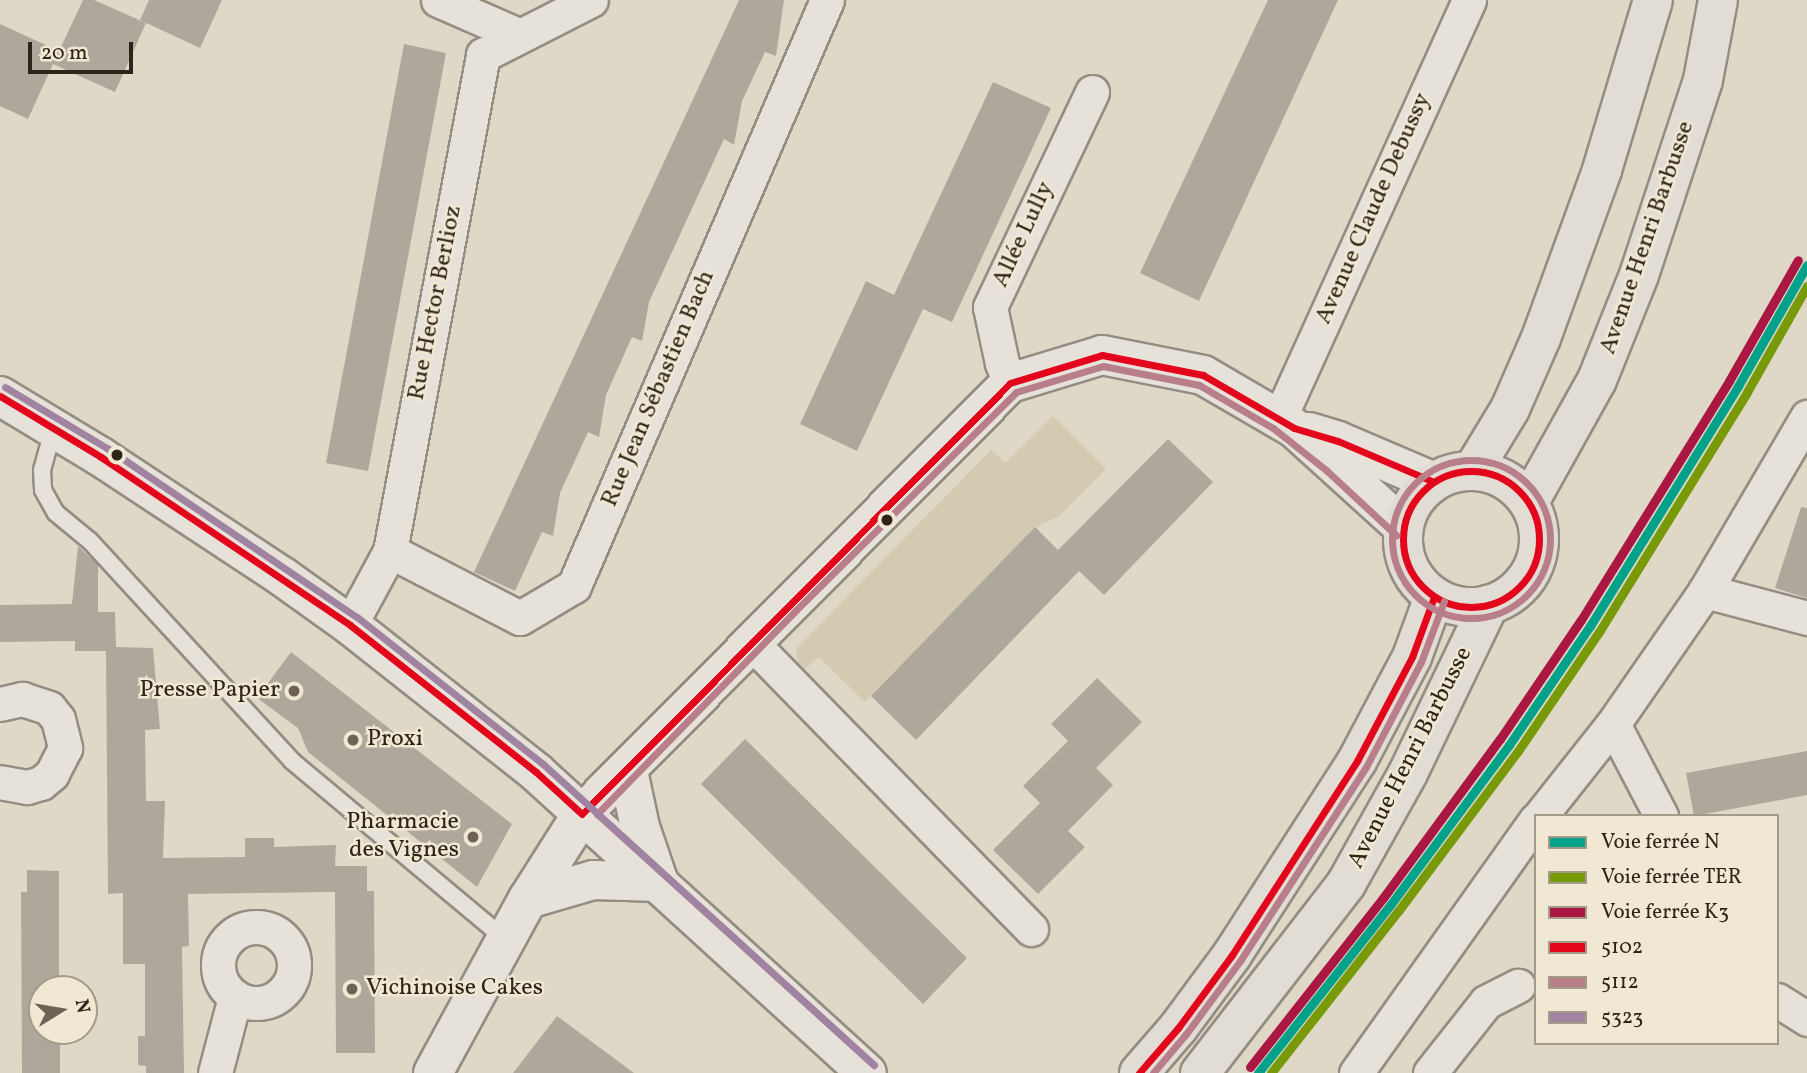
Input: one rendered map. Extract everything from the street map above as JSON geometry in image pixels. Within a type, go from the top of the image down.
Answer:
[{"type":"main road","points":[[1473,470],[1510,409],[1541,338],[1602,170],[1653,0]]},
{"type":"main road","name":"Avenue Henri Barbusse","points":[[1529,502],[1597,380],[1639,275],[1703,80],[1718,0]]},
{"type":"main road","points":[[433,1073],[528,899],[582,814],[628,771],[751,642],[1010,383],[1102,355],[1203,375],[1286,423],[1338,441],[1432,481]]},
{"type":"main road","points":[[0,396],[284,577],[350,625],[536,772],[867,1073]]},
{"type":"main road","points":[[1286,423],[1403,527]]},
{"type":"main road","points":[[1473,470],[1495,474],[1514,485],[1529,502],[1538,521],[1540,543],[1535,564],[1516,590],[1489,605],[1469,608],[1451,605],[1434,597],[1419,584],[1408,566],[1403,548],[1403,527],[1409,510],[1432,481],[1452,472],[1473,470]]},
{"type":"main road","name":"Avenue Henri Barbusse","points":[[1139,1073],[1178,1028],[1232,955],[1357,761],[1412,657],[1434,597]]},
{"type":"main road","name":"Avenue Henri Barbusse","points":[[1200,1073],[1346,884],[1408,773],[1489,605]]},
{"type":"main road","points":[[628,771],[640,827],[659,882]]},
{"type":"main road","points":[[528,899],[593,880],[659,882]]},
{"type":"street","points":[[438,0],[518,35],[590,1]]},
{"type":"street","name":"Rue Jean Sébastien Bach","points":[[390,551],[520,618],[574,586],[827,0]]},
{"type":"street","name":"Avenue Claude Debussy","points":[[1286,423],[1469,0]]},
{"type":"street","name":"Rue Hector Berlioz","points":[[350,625],[390,551],[483,55],[518,35]]},
{"type":"street","name":"Allée Lully","points":[[1010,383],[1002,363],[990,307],[1092,92]]},
{"type":"street","points":[[1542,814],[1613,724],[1705,590],[1807,417]]},
{"type":"street","points":[[1705,590],[1807,618]]},
{"type":"street","points":[[751,642],[1031,929]]},
{"type":"street","points":[[0,704],[22,699],[48,708],[58,719],[65,748],[52,774],[41,783],[27,787],[0,782]]},
{"type":"street","points":[[1613,724],[1660,814]]},
{"type":"street","points":[[1360,1071],[1534,824]]},
{"type":"street","points":[[1430,1073],[1486,1002],[1518,985]]},
{"type":"street","points":[[215,1073],[236,997]]},
{"type":"street","points":[[1779,1001],[1807,1019]]},
{"type":"lane","points":[[54,428],[42,470],[43,490],[56,513],[90,541],[292,761],[506,940]]},
{"type":"shaded area","points":[[1053,416],[1106,469],[1058,517],[1035,527],[865,702],[819,657],[805,669],[798,662],[796,649],[991,450],[1005,463]]},
{"type":"building","points":[[83,0],[94,0],[146,23],[115,92],[53,64]]},
{"type":"building","points":[[149,0],[222,0],[200,48],[140,20]]},
{"type":"building","points":[[739,0],[784,0],[776,56],[765,52],[742,101],[734,145],[724,139],[649,302],[642,341],[632,337],[606,395],[599,437],[588,432],[560,493],[553,536],[542,532],[515,591],[474,572]]},
{"type":"building","points":[[1268,0],[1338,0],[1199,301],[1140,273]]},
{"type":"building","points":[[0,24],[59,51],[28,119],[0,106]]},
{"type":"building","points":[[404,44],[446,53],[368,471],[326,463]]},
{"type":"building","points":[[993,82],[1051,108],[952,322],[923,309],[857,451],[800,424],[866,281],[894,295]]},
{"type":"building","points":[[1168,439],[1213,482],[1104,595],[1079,571],[916,740],[871,696],[1035,527],[1058,550]]},
{"type":"building","points":[[1801,507],[1807,508],[1807,598],[1775,588]]},
{"type":"building","points":[[78,546],[98,565],[98,612],[115,612],[116,647],[153,648],[160,729],[145,730],[146,801],[165,801],[163,858],[245,857],[245,838],[274,838],[274,847],[336,845],[335,866],[367,866],[367,891],[374,891],[375,1053],[336,1053],[335,892],[188,894],[189,946],[182,947],[184,1073],[146,1073],[146,1066],[138,1065],[138,1036],[145,1036],[145,964],[123,964],[123,893],[108,894],[106,651],[75,651],[75,641],[0,642],[0,605],[72,604]]},
{"type":"building","points":[[291,652],[512,824],[477,887],[308,752],[298,728],[257,698]]},
{"type":"building","points":[[1097,678],[1142,722],[1096,768],[1113,785],[1068,831],[1085,847],[1038,894],[993,850],[1040,803],[1023,786],[1068,741],[1051,724]]},
{"type":"building","points":[[745,739],[967,958],[923,1004],[701,784]]},
{"type":"building","points":[[1807,751],[1807,795],[1694,814],[1686,773]]},
{"type":"building","points":[[27,870],[59,871],[59,975],[28,975],[28,1045],[60,1045],[60,1073],[22,1073],[21,892],[27,892]]},
{"type":"building","points":[[557,1016],[634,1073],[513,1073]]},
{"type":"rail line","name":"K3","points":[[1250,1067],[1383,898],[1500,739],[1581,620],[1729,381],[1798,260]]},
{"type":"rail line","name":"N","points":[[1258,1073],[1391,904],[1509,745],[1590,626],[1738,386],[1807,265]]},
{"type":"rail line","name":"TER","points":[[1271,1073],[1399,910],[1518,751],[1599,632],[1747,392],[1807,286]]},
{"type":"transit line","name":"5102","points":[[582,814],[1010,383],[1102,355],[1203,375],[1294,428],[1338,441],[1432,481]]},
{"type":"transit line","name":"5112","points":[[874,1065],[597,814],[795,611],[1016,392],[1103,366],[1199,385],[1273,428],[1326,470],[1396,535]]},
{"type":"transit line","name":"5323","points":[[5,387],[107,448],[357,617],[543,764],[874,1065]]},
{"type":"transit line","name":"5102","points":[[0,396],[101,457],[350,625],[536,772],[582,814]]},
{"type":"transit line","name":"5112","points":[[1471,460],[1501,466],[1527,483],[1544,509],[1550,539],[1544,569],[1527,595],[1501,612],[1471,618],[1441,612],[1415,595],[1398,569],[1392,539],[1398,509],[1415,483],[1441,466],[1471,460]]},
{"type":"transit line","name":"5102","points":[[1471,471],[1497,476],[1519,491],[1534,513],[1539,539],[1534,565],[1519,587],[1497,602],[1471,607],[1445,602],[1423,587],[1408,565],[1403,539],[1408,513],[1423,491],[1445,476],[1471,471]]},
{"type":"transit line","name":"5102","points":[[1139,1073],[1178,1028],[1232,955],[1357,761],[1412,657],[1434,597]]},
{"type":"transit line","name":"5112","points":[[1153,1073],[1186,1034],[1240,961],[1366,767],[1421,662],[1444,601]]},
{"type":"place","name":"Presse Papier","points":[[294,691]]},
{"type":"place","name":"Proxi","points":[[353,740]]},
{"type":"place","name":"Pharmacie des Vignes","points":[[473,837]]},
{"type":"place","name":"Vichinoise Cakes","points":[[352,989]]}]
